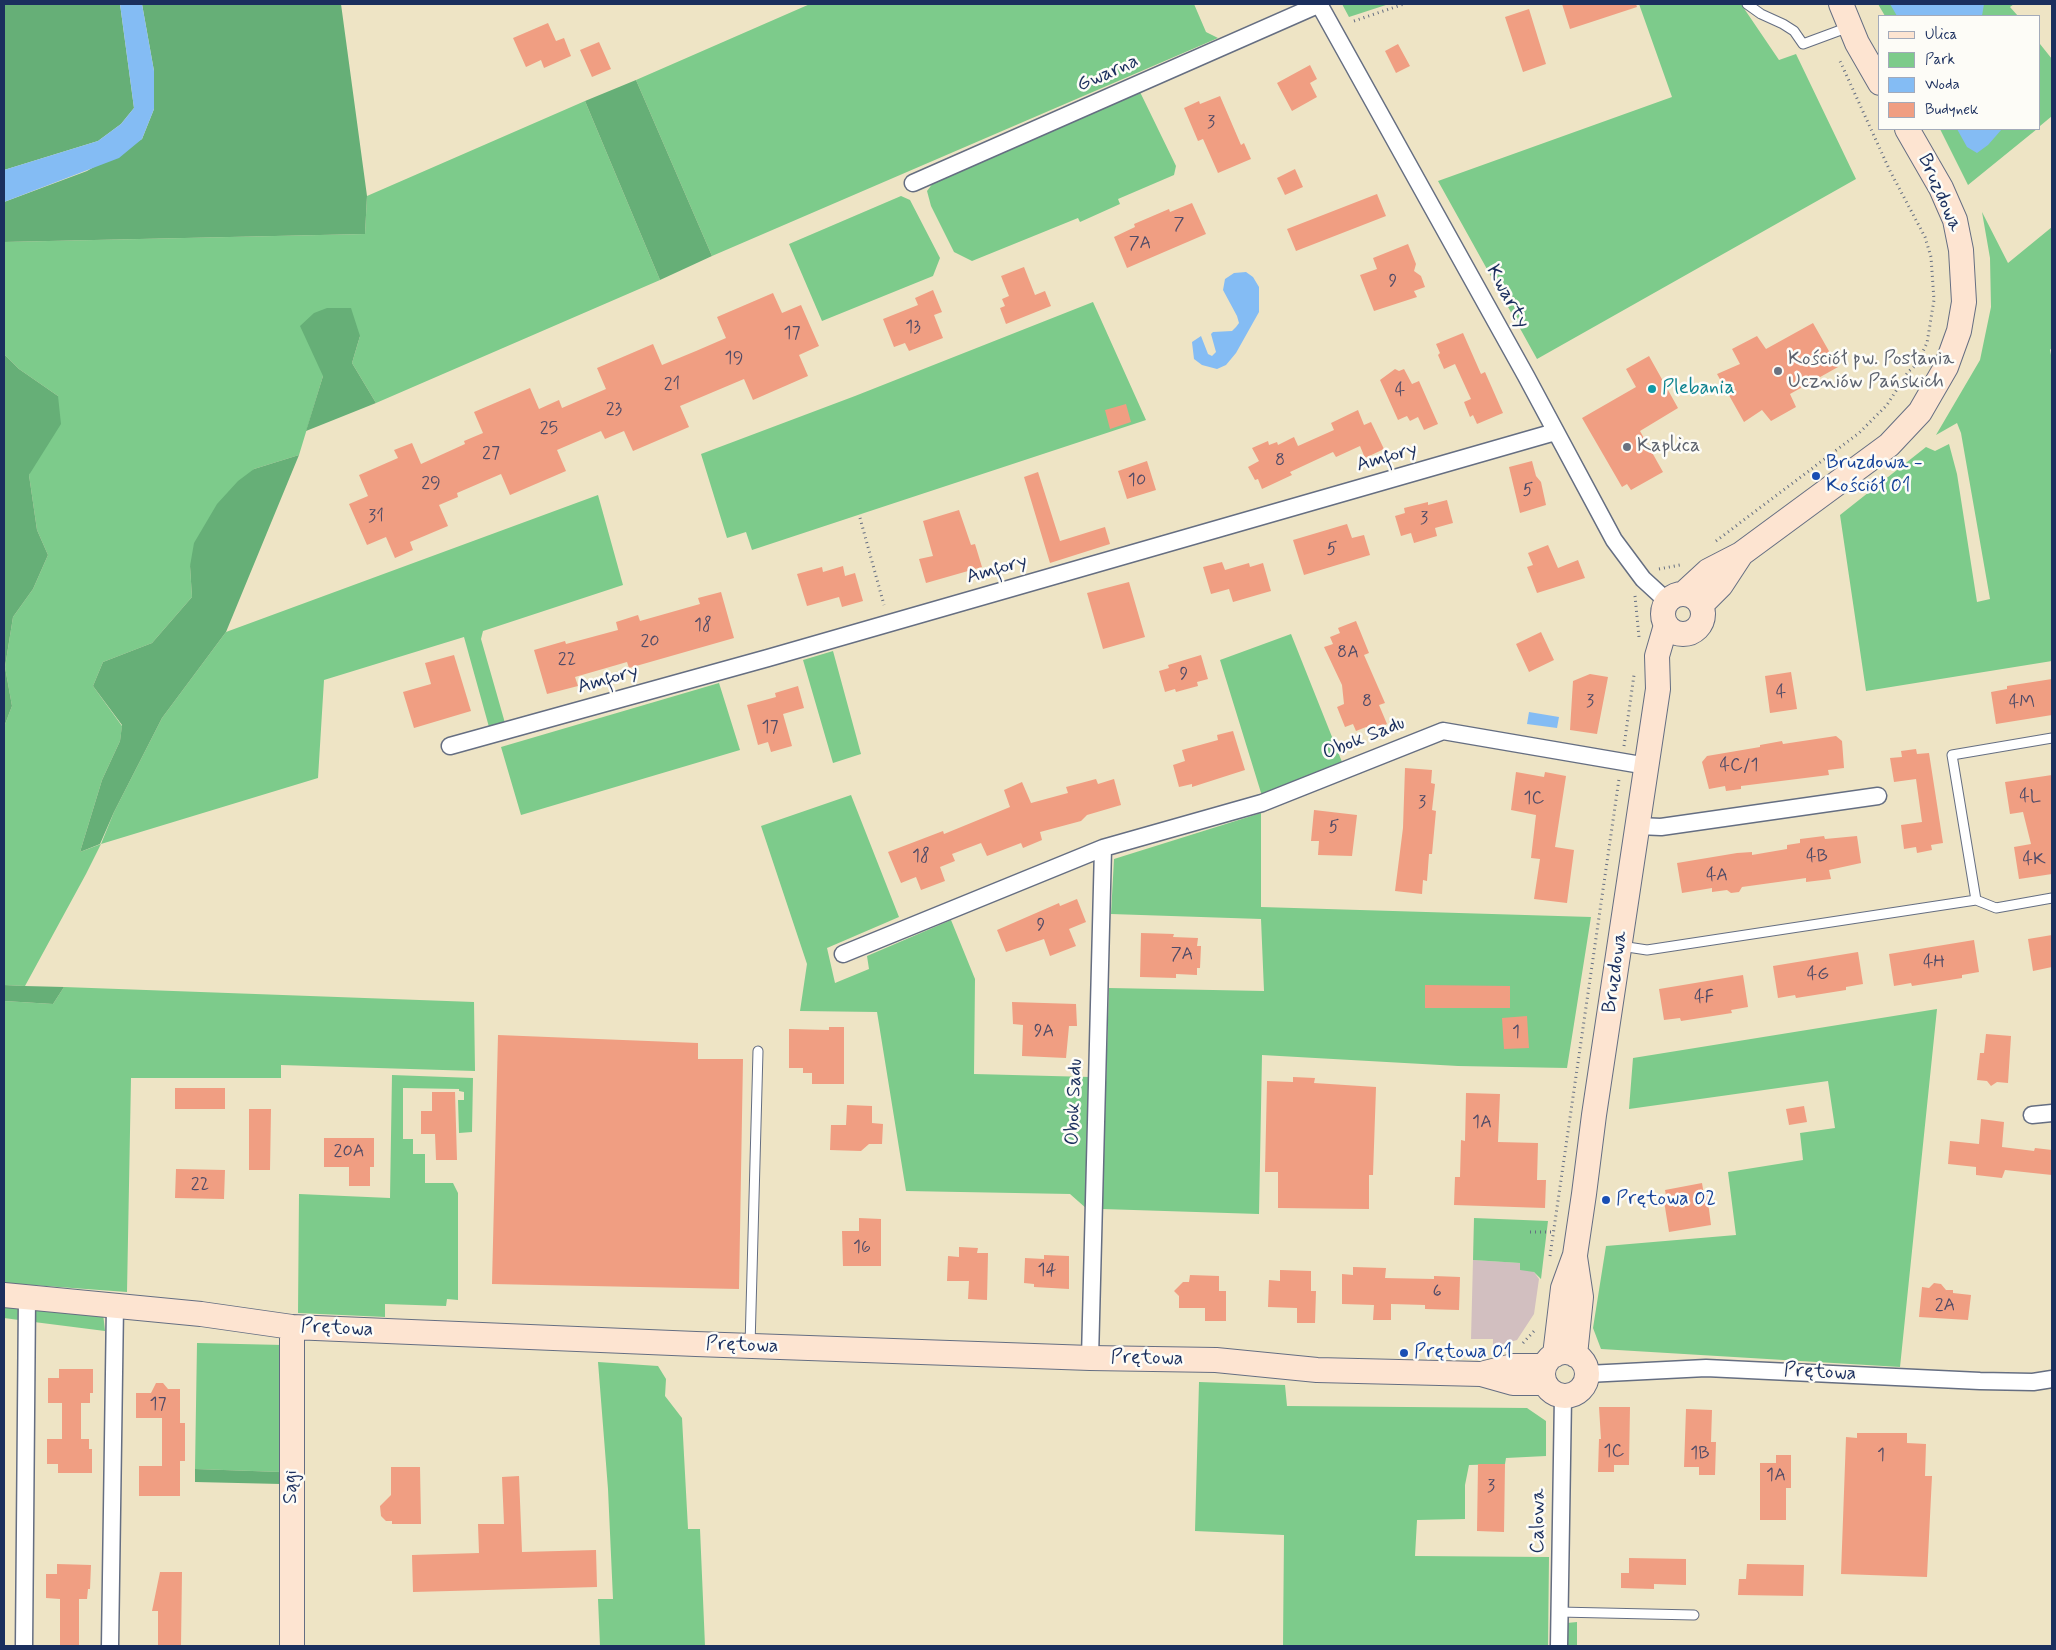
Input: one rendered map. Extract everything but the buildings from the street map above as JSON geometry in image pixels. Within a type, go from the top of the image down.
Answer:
[{"type":"street","name":"Gwarna","points":[[913,183],[1320,4]]},
{"type":"street","name":"Kwarty","points":[[1320,4],[1614,540],[1643,579],[1680,612]]},
{"type":"street","points":[[1842,4],[1839,31],[1878,80]]},
{"type":"street","name":"Bruzdowa","points":[[1561,1371],[1562,1288],[1575,1255],[1658,689],[1657,656],[1680,612],[1721,585],[1741,554],[1889,445],[1920,412],[1946,367],[1958,331],[1964,302],[1961,250],[1954,220],[1941,188],[1908,130]]},
{"type":"street","name":"Amfory","points":[[450,746],[889,623],[1556,432]]},
{"type":"street","name":"Obok Sadu","points":[[843,954],[1103,848],[1262,803],[1443,731],[1647,766]]},
{"type":"street","points":[[1638,826],[1661,827],[1878,796]]},
{"type":"street","name":"Obok Sadu","points":[[1090,1358],[1103,848]]},
{"type":"street","points":[[2032,1115],[2052,1113]]},
{"type":"street","points":[[15,1296],[24,1646]]},
{"type":"street","name":"Prętowa","points":[[15,1296],[115,1305],[292,1327],[750,1346],[1090,1358],[1216,1360],[1317,1370],[1481,1374],[1513,1383],[1561,1371],[1706,1368],[1980,1381],[2033,1382],[2052,1379]]},
{"type":"street","points":[[110,1646],[115,1305]]},
{"type":"street","name":"Sągi","points":[[292,1327],[292,1646]]},
{"type":"street","name":"Calowa","points":[[1559,1646],[1561,1371]]},
{"type":"lane","points":[[1748,4],[1761,14],[1783,24],[1794,32],[1803,44],[1839,31]]},
{"type":"lane","points":[[1976,900],[1952,755],[2052,738]]},
{"type":"lane","points":[[1620,946],[1647,950],[1976,900],[1996,908],[2052,898]]},
{"type":"lane","points":[[750,1346],[758,1051]]},
{"type":"lane","points":[[1559,1612],[1694,1615]]},
{"type":"path","points":[[1354,21],[1404,4]]},
{"type":"path","points":[[1709,546],[1814,465],[1859,433],[1887,405],[1908,372],[1917,364],[1927,343],[1932,320],[1934,285],[1931,257],[1925,237],[1886,163],[1839,31]]},
{"type":"path","points":[[860,518],[889,623]]},
{"type":"path","points":[[1655,569],[1673,568],[1682,564]]},
{"type":"path","points":[[1634,587],[1638,644]]},
{"type":"path","points":[[1549,1261],[1635,668]]},
{"type":"path","points":[[1530,1232],[1552,1232]]},
{"type":"path","points":[[1518,1348],[1536,1328]]},
{"type":"shaded area","points":[[1473,1260],[1520,1263],[1534,1272],[1539,1279],[1534,1314],[1517,1340],[1493,1347],[1493,1339],[1471,1339]]},
{"type":"green space","points":[[4,4],[120,4],[134,108],[121,124],[98,141],[4,170]]},
{"type":"green space","points":[[142,4],[341,4],[367,196],[365,234],[4,242],[4,202],[87,171],[142,139],[154,109],[154,71]]},
{"type":"green space","points":[[810,4],[1194,4],[1206,32],[1218,38],[712,256],[636,80]]},
{"type":"green space","points":[[1342,4],[1389,4],[1349,17]]},
{"type":"green space","points":[[1639,4],[1741,4],[1779,60],[1796,54],[1856,179],[1537,359],[1438,181],[1672,97]]},
{"type":"green space","points":[[1878,4],[2014,4],[2010,7],[2017,15],[1884,15]]},
{"type":"green space","points":[[2041,45],[2052,59],[2052,116],[2041,125]]},
{"type":"green space","points":[[636,80],[712,256],[660,280],[585,101]]},
{"type":"green space","points":[[1140,92],[1176,166],[1174,175],[1118,199],[1120,204],[1080,222],[1078,218],[972,261],[954,252],[931,206],[927,191],[936,179]]},
{"type":"green space","points":[[585,101],[660,280],[376,403],[352,363],[360,336],[323,376],[299,455],[254,469],[190,566],[192,597],[152,643],[103,662],[93,686],[122,726],[120,741],[102,780],[80,852],[101,844],[25,986],[4,985],[4,727],[12,706],[5,667],[13,617],[33,589],[48,555],[37,530],[29,475],[58,396],[19,369],[4,354],[4,242],[365,234],[367,196]]},
{"type":"green space","points":[[1940,130],[2036,130],[1968,185]]},
{"type":"green space","points":[[901,196],[910,200],[940,258],[933,276],[822,321],[789,244]]},
{"type":"green space","points":[[1982,212],[2008,263],[2052,227],[2052,347],[2050,350],[2052,360],[2052,661],[1866,691],[1840,515],[1926,447],[1935,451],[1949,444],[1957,474],[1977,602],[1990,599],[1961,433],[1957,423],[1936,435],[1980,360],[1991,307],[1990,258]]},
{"type":"green space","points":[[1093,302],[1146,420],[752,550],[746,532],[727,538],[701,454],[855,396]]},
{"type":"green space","points":[[327,308],[351,308],[360,336],[352,363],[376,403],[306,431],[323,376],[300,326],[314,313]]},
{"type":"green space","points":[[4,354],[19,369],[58,396],[61,424],[29,475],[37,530],[48,555],[33,589],[13,617],[5,667],[12,706],[4,727]]},
{"type":"green space","points":[[299,455],[226,632],[162,718],[114,812],[100,844],[80,852],[102,780],[120,741],[122,725],[93,686],[103,662],[152,643],[192,597],[190,566],[194,543],[217,504],[238,481],[254,469]]},
{"type":"green space","points":[[598,495],[623,585],[483,631],[481,639],[505,723],[489,727],[464,637],[324,680],[318,778],[101,844],[114,812],[162,718],[226,632]]},
{"type":"green space","points":[[1291,634],[1342,762],[1262,796],[1220,660]]},
{"type":"green space","points":[[833,651],[861,754],[833,763],[803,660]]},
{"type":"green space","points":[[719,683],[740,750],[521,815],[501,747]]},
{"type":"green space","points":[[851,795],[899,917],[827,948],[835,983],[869,969],[867,956],[951,920],[975,979],[974,1074],[1090,1077],[1087,1209],[1070,1194],[906,1191],[877,1012],[800,1011],[807,964],[761,826]]},
{"type":"green space","points":[[1261,813],[1261,907],[1591,917],[1567,1068],[1458,1066],[1262,1055],[1259,1214],[1102,1209],[1109,988],[1264,991],[1261,919],[1111,914],[1114,859]]},
{"type":"green space","points":[[4,985],[64,987],[53,1004],[4,1001]]},
{"type":"green space","points":[[64,987],[474,1002],[475,1071],[281,1065],[281,1078],[131,1078],[127,1292],[4,1283],[4,1001],[53,1004]]},
{"type":"green space","points":[[1937,1009],[1900,1367],[1601,1349],[1593,1328],[1606,1246],[1736,1235],[1728,1172],[1803,1160],[1800,1133],[1835,1128],[1828,1081],[1629,1109],[1633,1058]]},
{"type":"green space","points":[[392,1075],[473,1078],[472,1132],[459,1133],[458,1100],[464,1100],[464,1092],[459,1091],[459,1089],[403,1088],[403,1139],[413,1139],[413,1154],[425,1154],[425,1183],[453,1183],[458,1193],[458,1300],[447,1299],[446,1306],[385,1304],[385,1317],[298,1313],[299,1194],[390,1198]]},
{"type":"green space","points":[[1474,1218],[1548,1221],[1541,1279],[1534,1272],[1520,1270],[1520,1263],[1473,1260]]},
{"type":"green space","points":[[4,1303],[14,1304],[18,1309],[19,1320],[4,1318]]},
{"type":"green space","points":[[35,1306],[103,1313],[105,1331],[34,1322]]},
{"type":"green space","points":[[197,1343],[283,1345],[281,1472],[195,1469]]},
{"type":"green space","points":[[598,1362],[658,1366],[666,1379],[665,1396],[682,1418],[688,1529],[700,1529],[705,1646],[600,1646],[598,1599],[613,1599],[608,1489]]},
{"type":"green space","points":[[1199,1382],[1285,1385],[1287,1406],[1527,1408],[1546,1421],[1546,1456],[1506,1458],[1505,1464],[1469,1465],[1465,1485],[1465,1519],[1417,1520],[1415,1556],[1549,1557],[1548,1646],[1283,1646],[1284,1535],[1195,1531]]},
{"type":"green space","points":[[195,1469],[281,1472],[281,1484],[195,1482]]},
{"type":"green space","points":[[1577,1622],[1577,1646],[1566,1646],[1567,1623]]},
{"type":"water","points":[[120,4],[142,4],[154,71],[154,109],[142,139],[119,158],[4,202],[4,170],[98,141],[121,124],[134,108]]},
{"type":"water","points":[[1890,4],[1984,4],[1982,15],[1896,15]]},
{"type":"water","points":[[1958,130],[2001,130],[1988,145],[1977,153],[1967,147]]},
{"type":"water","points":[[1246,272],[1253,277],[1259,287],[1259,312],[1236,353],[1226,365],[1217,369],[1202,365],[1194,359],[1192,342],[1201,336],[1208,354],[1212,356],[1216,352],[1211,334],[1213,332],[1232,331],[1236,327],[1239,323],[1237,316],[1223,290],[1225,279],[1234,273]]},
{"type":"water","points":[[1529,712],[1559,717],[1557,728],[1527,724]]},
{"type":"place","name":"Kościół pw. Posłania Uczniów Pańskich","points":[[1778,371]]},
{"type":"place","name":"Plebania","points":[[1652,389]]},
{"type":"place","name":"Kaplica","points":[[1627,447]]},
{"type":"place","name":"Bruzdowa - Kościół 01","points":[[1816,476]]},
{"type":"place","name":"Prętowa 02","points":[[1606,1200]]},
{"type":"place","name":"Prętowa 01","points":[[1404,1353]]}]
